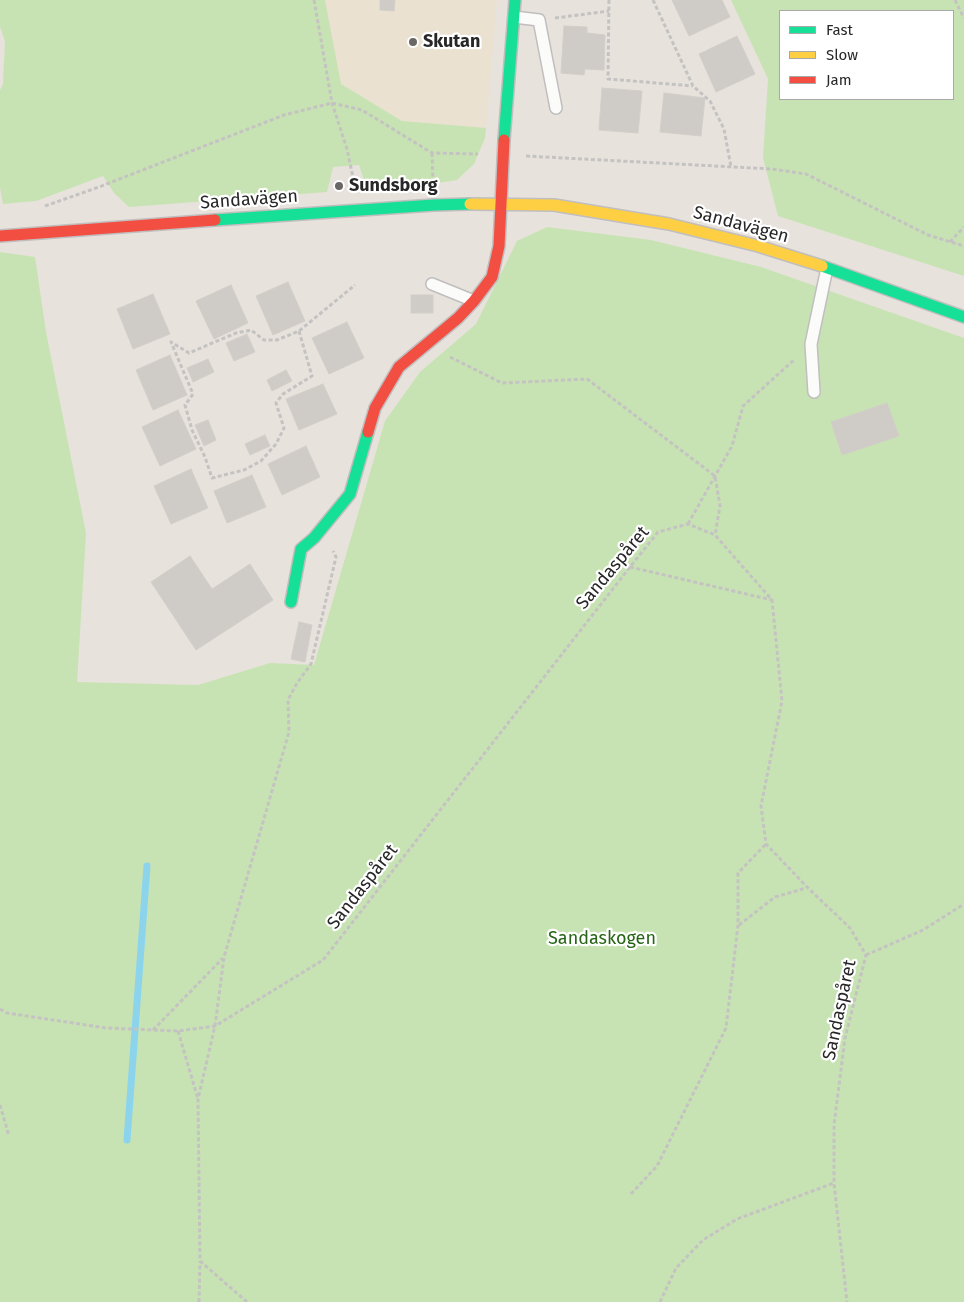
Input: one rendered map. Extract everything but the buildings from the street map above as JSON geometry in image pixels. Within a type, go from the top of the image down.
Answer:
[{"type":"street","points":[[291,602],[301,549],[314,538],[350,494],[375,408],[399,367],[458,318],[492,277],[499,246],[503,154],[515,0]]},
{"type":"street","name":"Sandavägen","points":[[0,236],[103,227],[434,205],[554,205],[669,224],[758,246],[827,268],[964,317]]},
{"type":"lane","points":[[514,17],[539,20],[556,108]]},
{"type":"lane","points":[[814,392],[811,344],[827,268]]},
{"type":"lane","points":[[432,284],[474,301]]},
{"type":"path","points":[[314,0],[332,102],[349,158],[356,195]]},
{"type":"path","points":[[609,0],[608,79],[693,86]]},
{"type":"path","points":[[653,0],[693,86],[710,101],[724,128],[732,167]]},
{"type":"path","points":[[954,0],[964,18]]},
{"type":"path","points":[[539,20],[609,12]]},
{"type":"path","points":[[38,208],[99,187],[284,115],[332,102],[362,110],[432,153],[503,154],[732,167],[806,174],[928,235],[964,246]]},
{"type":"path","points":[[950,242],[964,227]]},
{"type":"path","points":[[299,331],[312,376],[283,394],[276,403],[284,428],[276,444],[261,461],[244,470],[212,478],[205,457],[192,430],[185,405],[193,394],[171,342],[189,353],[236,333],[250,330],[264,340],[277,340],[299,331],[355,285]]},
{"type":"path","points":[[425,344],[502,383],[587,379],[715,476],[720,506],[715,535]]},
{"type":"path","points":[[631,1194],[657,1166],[726,1028],[738,925],[738,873],[766,844],[761,806],[782,700],[772,600],[715,535],[688,524],[732,446],[743,406],[811,344]]},
{"type":"path","name":"Sandaspåret","points":[[0,1009],[7,1014],[106,1028],[178,1030],[215,1026],[323,960],[658,532],[688,524]]},
{"type":"path","points":[[199,1302],[198,1099],[215,1026],[224,957],[288,732],[288,700],[297,683],[311,664],[336,557],[320,530]]},
{"type":"path","points":[[630,567],[772,600]]},
{"type":"path","name":"Sandaspåret","points":[[766,844],[807,888],[850,928],[866,955],[845,1038],[834,1125],[834,1183],[847,1302]]},
{"type":"path","points":[[738,925],[775,897],[807,888]]},
{"type":"path","points":[[866,955],[923,930],[964,904]]},
{"type":"path","points":[[152,1030],[224,957]]},
{"type":"path","points":[[0,1016],[7,1014]]},
{"type":"path","points":[[178,1030],[198,1099]]},
{"type":"path","points":[[0,1105],[9,1136]]},
{"type":"path","points":[[660,1302],[676,1268],[703,1240],[737,1219],[834,1183]]},
{"type":"path","points":[[200,1261],[247,1302]]},
{"type":"shaded area","name":"Skutan","points":[[325,0],[497,0],[486,128],[402,121],[341,84]]},
{"type":"green space","points":[[0,0],[325,0],[341,84],[402,121],[486,128],[485,138],[474,164],[457,180],[412,187],[367,189],[359,165],[333,167],[327,192],[129,207],[114,193],[103,176],[36,201],[3,204],[0,188],[0,90],[3,84],[5,41],[0,27]]},
{"type":"green space","points":[[731,0],[964,0],[964,276],[778,216],[763,158],[768,79]]},
{"type":"green space","name":"Sandaskogen","points":[[547,227],[651,240],[761,267],[964,338],[964,1302],[0,1302],[0,252],[35,257],[46,332],[86,533],[77,682],[198,685],[270,663],[314,665],[385,421],[420,372],[476,324],[517,241]]},
{"type":"waterway","points":[[127,1140],[147,866]]},
{"type":"traffic: fast","points":[[504,140],[515,0]]},
{"type":"traffic: fast","points":[[215,220],[470,204]]},
{"type":"traffic: fast","points":[[822,266],[964,317]]},
{"type":"traffic: fast","points":[[291,602],[301,549],[314,538],[350,494],[368,432]]},
{"type":"traffic: slow","points":[[470,204],[554,205],[669,224],[758,246],[822,266]]},
{"type":"traffic: jam","points":[[368,432],[375,408],[399,367],[458,318],[492,277],[499,246],[504,140]]},
{"type":"traffic: jam","points":[[0,236],[215,220]]},
{"type":"place","name":"Skutan","points":[[413,42]]},
{"type":"place","name":"Sundsborg","points":[[339,186]]}]
